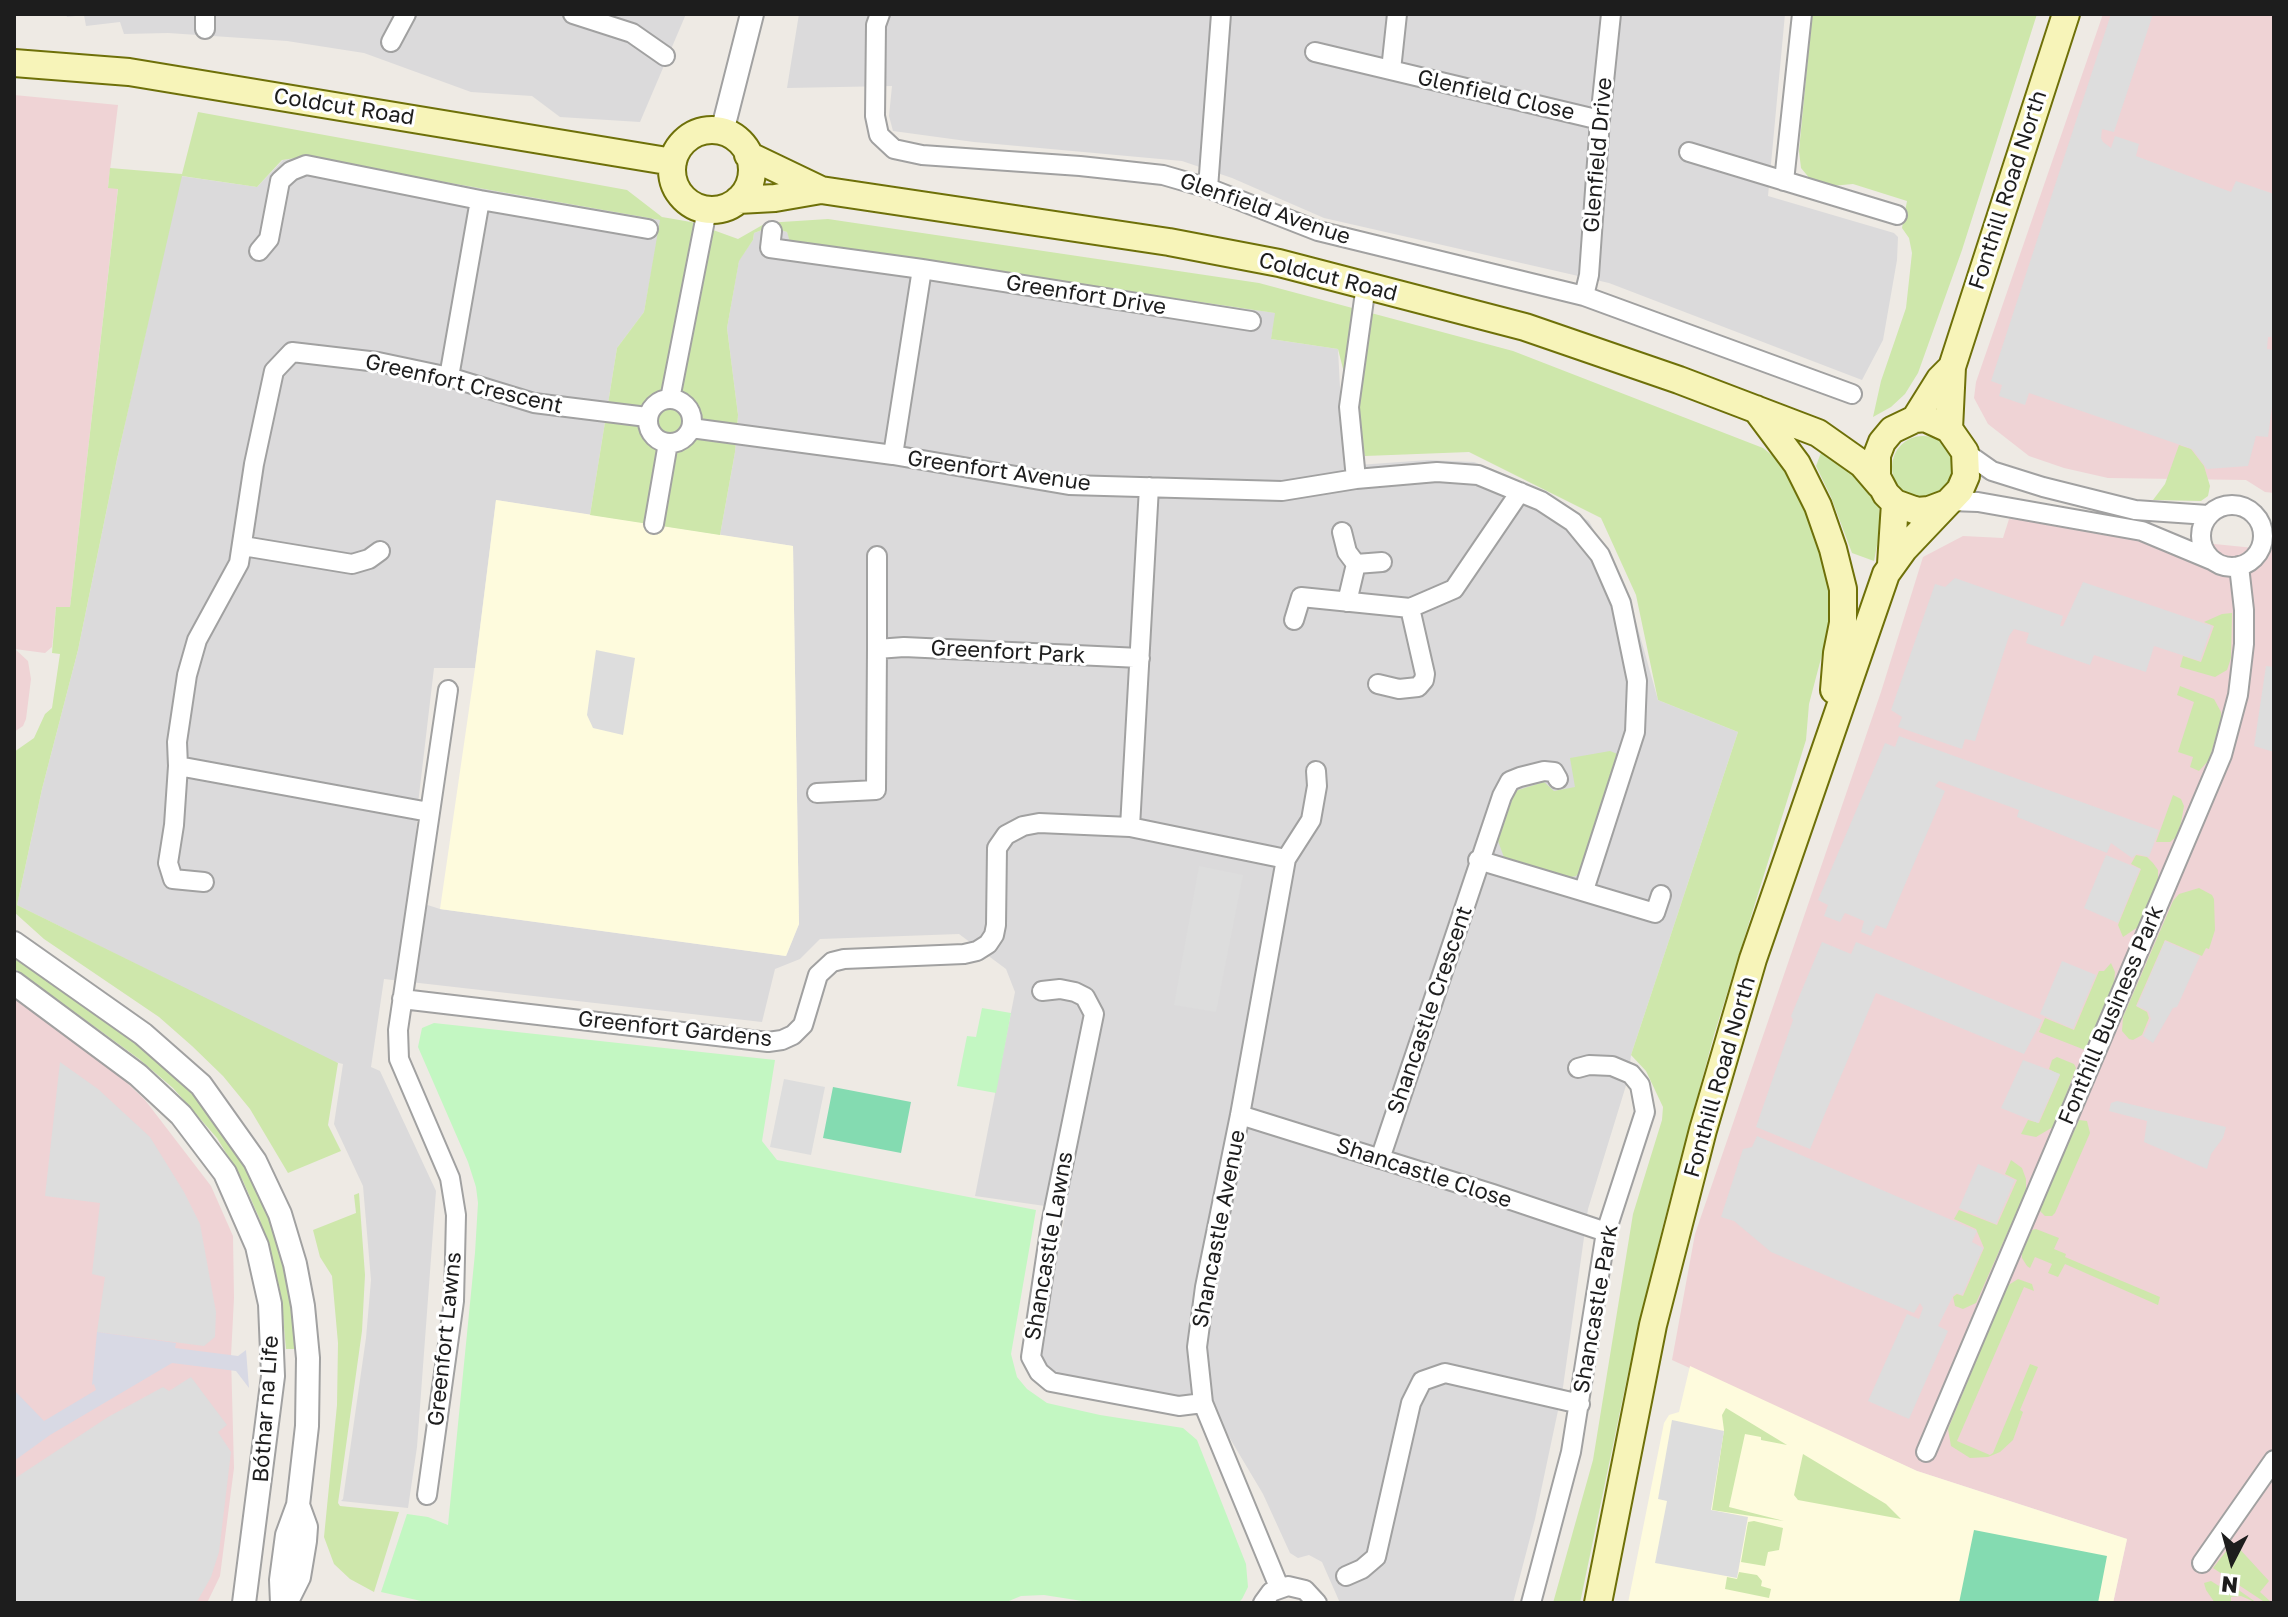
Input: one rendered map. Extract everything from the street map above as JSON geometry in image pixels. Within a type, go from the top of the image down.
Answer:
[{"type":"main road","name":"Fonthill Road North","points":[[1949,429],[1952,367],[2066,14]]},
{"type":"main road","name":"Coldcut Road","points":[[14,63],[129,72],[673,162]]},
{"type":"main road","points":[[707,210],[690,203],[678,190],[672,174],[673,162],[681,145],[689,138],[704,131],[722,132]]},
{"type":"main road","name":"Coldcut Road","points":[[722,132],[734,137],[748,155],[821,190],[1169,242],[1279,263],[1525,327],[1818,433]]},
{"type":"main road","points":[[738,200],[749,186],[752,176],[748,155]]},
{"type":"main road","name":"Coldcut Road","points":[[707,210],[718,210],[738,200],[775,198],[821,190]]},
{"type":"main road","name":"Fonthill Road North","points":[[1891,564],[1888,494],[1876,469],[1877,455],[1882,442],[1903,425],[1952,367]]},
{"type":"main road","points":[[1756,409],[1797,464],[1818,506],[1843,589],[1843,623],[1837,653],[1832,725]]},
{"type":"main road","points":[[1818,433],[1868,437],[1925,418],[1949,429],[1965,452]]},
{"type":"main road","points":[[1818,433],[1862,464],[1888,494],[1917,511],[1929,510],[1947,502]]},
{"type":"main road","name":"Fonthill Road North","points":[[1598,1603],[1651,1334],[1703,1130],[1753,959],[1832,725],[1891,564],[1960,490],[1966,476],[1965,452]]},
{"type":"street","points":[[391,42],[406,14]]},
{"type":"street","points":[[573,14],[632,33],[665,56]]},
{"type":"street","points":[[722,132],[752,14]]},
{"type":"street","name":"Glenfield Avenue","points":[[880,14],[876,25],[875,116],[879,135],[894,149],[922,155],[1163,175],[1208,188],[1318,231],[1584,296],[1852,394]]},
{"type":"street","points":[[1208,188],[1221,14]]},
{"type":"street","name":"Glenfield Close","points":[[1391,70],[1397,14]]},
{"type":"street","name":"Glenfield Drive","points":[[1584,296],[1589,275],[1611,14]]},
{"type":"street","points":[[1784,181],[1802,14]]},
{"type":"street","name":"Glenfield Close","points":[[1315,52],[1600,120]]},
{"type":"street","points":[[1689,152],[1897,215]]},
{"type":"street","points":[[259,251],[269,239],[280,181],[291,171],[306,165],[648,229]]},
{"type":"street","points":[[449,377],[480,200]]},
{"type":"street","points":[[670,399],[707,210]]},
{"type":"street","name":"Greenfort Drive","points":[[772,231],[770,248],[1251,321]]},
{"type":"street","points":[[893,455],[922,269]]},
{"type":"street","points":[[1356,479],[1349,407],[1366,285]]},
{"type":"street","name":"Greenfort Crescent","points":[[204,882],[173,879],[168,863],[174,825],[177,742],[187,675],[197,640],[239,563],[254,464],[274,371],[292,352],[378,362],[449,377],[534,403],[647,417]]},
{"type":"street","points":[[670,399],[688,408],[691,428],[682,440],[668,443],[660,441],[650,431],[647,417],[653,406],[670,399]]},
{"type":"street","name":"Greenfort Avenue","points":[[691,428],[893,455],[1069,485],[1282,491],[1356,479],[1437,472],[1478,475],[1541,501],[1573,522],[1600,555],[1621,603],[1637,681],[1635,732],[1584,890]]},
{"type":"street","points":[[654,524],[668,443]]},
{"type":"street","points":[[1965,452],[1992,471],[2043,487],[2135,510],[2208,515]]},
{"type":"street","points":[[1149,487],[1130,827],[1286,859]]},
{"type":"street","points":[[1294,620],[1301,597],[1410,608],[1454,589],[1520,492]]},
{"type":"street","points":[[1947,502],[1978,502],[2142,531],[2222,565],[2248,563],[2261,549],[2269,530],[2257,516],[2242,506],[2221,506],[2208,515],[2200,534],[2206,554],[2214,561]]},
{"type":"street","points":[[1342,532],[1347,552],[1356,564]]},
{"type":"street","points":[[243,546],[352,564],[369,559],[380,551]]},
{"type":"street","points":[[817,793],[876,790],[877,556]]},
{"type":"street","points":[[1356,564],[1382,562]]},
{"type":"street","points":[[1347,602],[1356,564]]},
{"type":"street","name":"Fonthill Business Park","points":[[1926,1452],[2222,755],[2238,695],[2244,644],[2239,566]]},
{"type":"street","points":[[1378,684],[1399,689],[1418,687],[1424,680],[1410,608]]},
{"type":"street","name":"Greenfort Park","points":[[877,649],[904,647],[1140,658]]},
{"type":"street","name":"Greenfort Lawns","points":[[427,1495],[454,1301],[456,1215],[450,1178],[399,1059],[398,1030],[448,690]]},
{"type":"street","points":[[178,766],[429,812]]},
{"type":"street","name":"Shancastle Avenue","points":[[1279,1587],[1203,1403],[1197,1347],[1205,1287],[1240,1115],[1286,859],[1311,820],[1317,786],[1316,771]]},
{"type":"street","name":"Shancastle Crescent","points":[[1380,1159],[1502,796],[1510,781],[1544,771],[1554,772],[1558,779]]},
{"type":"street","name":"Greenfort Gardens","points":[[402,999],[768,1042],[782,1040],[803,1025],[818,975],[832,962],[964,954],[988,944],[996,925],[997,848],[1014,829],[1039,823],[1130,827]]},
{"type":"street","points":[[1478,860],[1655,913],[1661,895]]},
{"type":"street","name":"Bóthar na Life","points":[[14,943],[143,1034],[201,1085],[255,1161],[285,1231],[303,1306],[308,1358],[308,1416],[298,1505],[287,1535],[281,1580],[284,1603]]},
{"type":"street","name":"Bóthar na Life","points":[[14,983],[138,1075],[181,1115],[225,1173],[257,1246],[270,1304],[273,1376],[244,1603]]},
{"type":"street","name":"Shancastle Lawns","points":[[1042,991],[1060,989],[1075,992],[1085,997],[1094,1014],[1051,1224],[1031,1357],[1039,1372],[1051,1382],[1179,1406],[1203,1403]]},
{"type":"street","name":"Shancastle Park","points":[[1531,1603],[1571,1452],[1606,1232],[1645,1112],[1640,1085],[1631,1074],[1612,1066],[1578,1068]]},
{"type":"street","name":"Shancastle Close","points":[[1240,1115],[1606,1232]]},
{"type":"street","points":[[1346,1576],[1362,1569],[1376,1557],[1411,1403],[1422,1381],[1445,1373],[1580,1404]]},
{"type":"street","points":[[2202,1563],[2274,1460]]},
{"type":"street","points":[[1263,1603],[1271,1592],[1288,1586],[1305,1590],[1317,1603]]},
{"type":"shaded area","points":[[66,14],[686,14],[640,122],[560,117],[532,96],[471,92],[364,53],[287,41],[168,33],[124,34],[120,22],[86,26],[84,15],[67,17]]},
{"type":"shaded area","points":[[799,14],[1785,14],[1768,196],[1894,233],[1898,237],[1883,340],[1862,380],[1609,283],[1324,218],[1232,178],[1182,161],[974,142],[893,131],[889,116],[892,86],[787,88]]},
{"type":"shaded area","points":[[2103,14],[2274,14],[2274,493],[2265,492],[2246,480],[2108,478],[2064,468],[2029,456],[1988,424],[1974,398],[1976,382]]},
{"type":"shaded area","points":[[2111,14],[2153,14],[2114,132],[2102,129],[2103,142],[2111,148],[2115,136],[2139,144],[2136,156],[2231,192],[2236,181],[2274,194],[2274,337],[2268,337],[2267,349],[2274,350],[2274,392],[2268,437],[2256,436],[2248,466],[2207,469],[2192,449],[2029,393],[2025,405],[1999,396],[2002,385],[1991,381]]},
{"type":"shaded area","points":[[14,95],[118,105],[108,187],[118,188],[70,607],[56,607],[52,647],[45,653],[15,649],[28,661],[31,679],[26,719],[23,726],[14,732]]},
{"type":"shaded area","points":[[303,157],[661,220],[644,312],[617,348],[590,515],[496,500],[475,668],[434,668],[418,804],[412,900],[440,909],[786,956],[799,924],[793,546],[720,535],[735,452],[738,415],[727,328],[739,260],[753,240],[754,233],[770,227],[787,232],[791,242],[1276,313],[1271,339],[1338,349],[1344,466],[1428,460],[1474,462],[1507,475],[1589,521],[1630,600],[1658,700],[1738,732],[1631,1055],[1628,1079],[1588,1209],[1563,1387],[1535,1519],[1513,1603],[1340,1603],[1322,1562],[1309,1555],[1298,1558],[1290,1553],[1263,1494],[1210,1405],[1130,1392],[1055,1373],[1043,1364],[1040,1349],[1066,1209],[975,1196],[1015,992],[1006,969],[959,934],[820,939],[800,959],[775,969],[762,1022],[384,979],[371,1067],[380,1071],[436,1191],[417,1447],[408,1508],[341,1501],[366,1338],[371,1280],[363,1186],[334,1124],[343,1064],[331,1061],[17,905],[42,789],[78,650],[117,459],[181,176],[257,187],[283,160]]},
{"type":"shaded area","points":[[496,500],[793,546],[799,924],[786,956],[440,909]]},
{"type":"shaded area","points":[[2009,519],[2274,550],[2274,1603],[2113,1603],[2127,1539],[1917,1471],[1672,1360],[1695,1234],[1881,692],[1923,557],[1963,536],[2003,538]]},
{"type":"shaded area","points":[[1955,578],[2063,616],[2060,626],[2063,626],[2083,582],[2212,626],[2200,661],[2154,646],[2146,672],[2094,655],[2090,665],[2026,643],[2029,633],[2014,629],[2009,636],[1975,741],[1965,739],[1962,749],[1898,727],[1902,717],[1891,710],[1935,584],[1945,587]]},
{"type":"shaded area","points":[[596,650],[635,658],[623,735],[593,728],[587,715]]},
{"type":"shaded area","points":[[2266,666],[2274,667],[2274,752],[2254,746]]},
{"type":"shaded area","points":[[1899,736],[2159,830],[2149,857],[2137,854],[2132,858],[2111,843],[2107,853],[2017,817],[2019,810],[1939,781],[1935,786],[1945,791],[1886,929],[1876,925],[1871,936],[1861,932],[1864,921],[1845,913],[1840,922],[1824,916],[1828,905],[1818,900],[1885,743],[1895,747]]},
{"type":"shaded area","points":[[2106,855],[2140,869],[2118,923],[2084,908]]},
{"type":"shaded area","points":[[1199,866],[1243,875],[1216,1012],[1174,1005]]},
{"type":"shaded area","points":[[2165,941],[2200,956],[2177,1007],[2173,1008],[2153,1043],[2143,1036],[2151,1019],[2148,1011],[2137,1006]]},
{"type":"shaded area","points":[[1822,942],[1851,954],[1856,942],[2042,1020],[2024,1054],[1876,993],[1810,1149],[1756,1127],[1793,1020],[1791,1016]]},
{"type":"shaded area","points":[[2062,961],[2096,975],[2073,1029],[2040,1014]]},
{"type":"shaded area","points":[[14,996],[103,1060],[145,1100],[211,1186],[233,1236],[231,1356],[234,1468],[220,1576],[207,1603],[14,1603]]},
{"type":"shaded area","points":[[2023,1060],[2060,1074],[2038,1123],[2001,1108]]},
{"type":"shaded area","points":[[60,1062],[98,1089],[150,1137],[184,1192],[200,1224],[216,1312],[215,1337],[204,1346],[97,1332],[105,1277],[92,1274],[100,1203],[45,1196]]},
{"type":"shaded area","points":[[784,1079],[825,1087],[811,1155],[770,1147]]},
{"type":"shaded area","points":[[2117,1101],[2226,1127],[2223,1138],[2211,1154],[2207,1169],[2144,1142],[2147,1121],[2109,1111],[2111,1103]]},
{"type":"shaded area","points":[[1757,1136],[1977,1231],[1972,1242],[1983,1248],[1962,1295],[1956,1293],[1953,1296],[1938,1326],[1948,1331],[1909,1419],[1868,1401],[1907,1314],[1919,1319],[1923,1308],[1920,1303],[1914,1313],[1771,1252],[1734,1221],[1721,1217],[1743,1149],[1752,1147]]},
{"type":"shaded area","points":[[1978,1164],[2015,1180],[1996,1224],[1959,1208]]},
{"type":"shaded area","points":[[97,1332],[176,1343],[175,1348],[238,1356],[246,1350],[249,1388],[236,1371],[172,1363],[50,1435],[14,1461],[14,1390],[44,1421],[96,1390],[92,1385]]},
{"type":"shaded area","points":[[1690,1366],[1917,1471],[2127,1539],[2113,1603],[1628,1603],[1664,1423],[1669,1415],[1679,1412]]},
{"type":"shaded area","points":[[191,1377],[227,1425],[218,1432],[231,1452],[219,1552],[211,1577],[198,1600],[195,1603],[14,1603],[14,1479],[108,1417],[163,1387],[169,1391]]},
{"type":"shaded area","points":[[1672,1420],[1724,1431],[1711,1510],[1748,1517],[1737,1578],[1655,1563],[1667,1501],[1658,1499]]},
{"type":"green space","points":[[1812,14],[2037,14],[1962,250],[1918,373],[1905,394],[1873,417],[1881,381],[1906,308],[1912,253],[1909,238],[1902,228],[1907,201],[1853,184],[1831,186],[1811,180],[1801,168],[1799,151]]},
{"type":"green space","points":[[198,112],[627,190],[662,217],[691,222],[738,239],[766,223],[828,219],[1259,283],[1513,351],[1763,448],[1774,457],[1802,503],[1824,566],[1831,606],[1829,628],[1809,704],[1806,740],[1714,1035],[1663,1225],[1628,1373],[1580,1603],[1553,1603],[1593,1460],[1633,1214],[1662,1120],[1663,1107],[1646,1071],[1631,1055],[1738,732],[1658,700],[1636,595],[1601,518],[1469,452],[1365,456],[1338,349],[1271,339],[1275,313],[790,242],[787,232],[770,227],[754,233],[753,240],[739,261],[727,328],[738,415],[735,452],[720,535],[590,515],[617,348],[644,312],[660,220],[303,157],[282,160],[257,187],[182,176],[117,459],[78,650],[42,789],[17,905],[338,1063],[328,1125],[341,1151],[288,1173],[250,1109],[223,1076],[192,1046],[159,1017],[44,939],[14,912],[14,752],[34,738],[45,714],[52,708],[60,654],[52,653],[56,607],[70,607],[118,189],[108,188],[110,168],[182,174]]},
{"type":"green space","points":[[1923,436],[1935,438],[1945,445],[1952,455],[1952,479],[1945,489],[1935,496],[1923,498],[1911,496],[1901,489],[1894,479],[1892,467],[1894,455],[1901,445],[1911,438]]},
{"type":"green space","points":[[2179,445],[2191,449],[2204,466],[2210,486],[2208,496],[2201,501],[2153,500],[2165,484]]},
{"type":"green space","points":[[1822,450],[1853,468],[1878,499],[1881,524],[1874,561],[1852,553],[1816,466]]},
{"type":"green space","points":[[2232,613],[2231,658],[2227,670],[2215,677],[2180,667],[2183,656],[2201,662],[2214,626],[2204,622]]},
{"type":"green space","points":[[2180,686],[2214,699],[2221,712],[2209,760],[2199,771],[2190,767],[2193,757],[2178,752],[2194,702],[2177,695]]},
{"type":"green space","points":[[1610,751],[1620,755],[1581,871],[1576,876],[1566,878],[1505,860],[1498,841],[1515,791],[1544,782],[1554,791],[1575,787],[1570,758]]},
{"type":"green space","points":[[2173,795],[2181,799],[2184,806],[2176,837],[2170,842],[2156,842]]},
{"type":"green space","points":[[2136,855],[2147,857],[2153,863],[2158,870],[2158,880],[2138,927],[2123,937],[2118,925],[2141,869],[2131,864]]},
{"type":"green space","points":[[2199,888],[2214,899],[2215,930],[2209,949],[2206,948],[2202,956],[2165,940],[2136,1006],[2147,1012],[2149,1018],[2142,1035],[2129,1039],[2122,1031],[2123,1017],[2173,901],[2179,894]]},
{"type":"green space","points":[[14,956],[154,1056],[206,1107],[238,1150],[269,1212],[289,1273],[298,1349],[286,1349],[281,1295],[260,1220],[243,1181],[217,1138],[173,1088],[139,1059],[14,968]]},
{"type":"green space","points":[[2111,963],[2115,972],[2114,983],[2085,1050],[2039,1032],[2045,1018],[2074,1030],[2099,971],[2104,971]]},
{"type":"green space","points":[[982,1008],[1011,1013],[996,1093],[957,1086],[967,1036],[976,1037]]},
{"type":"green space","points":[[434,1023],[775,1060],[762,1141],[777,1160],[1036,1210],[1011,1354],[1017,1377],[1027,1389],[1047,1403],[1183,1428],[1197,1440],[1246,1564],[1248,1587],[1242,1599],[1238,1603],[1095,1603],[1044,1595],[1021,1596],[1004,1603],[430,1603],[381,1592],[407,1514],[428,1517],[448,1525],[475,1253],[476,1187],[418,1047],[422,1028]]},
{"type":"green space","points":[[2057,1057],[2074,1064],[2076,1068],[2057,1119],[2053,1127],[2036,1137],[2021,1134],[2028,1120],[2039,1123],[2060,1075],[2049,1069],[2052,1060]]},
{"type":"green space","points":[[833,1087],[911,1102],[901,1153],[823,1138]]},
{"type":"green space","points":[[2079,1120],[2087,1121],[2090,1133],[2055,1213],[2045,1216],[2040,1207]]},
{"type":"green space","points":[[2011,1160],[2022,1168],[2026,1191],[1976,1303],[1963,1309],[1955,1306],[1953,1297],[1957,1294],[1963,1296],[1984,1248],[1976,1229],[1954,1219],[1959,1210],[1997,1225],[2017,1180],[2005,1174]]},
{"type":"green space","points":[[359,1193],[365,1275],[362,1331],[338,1503],[340,1506],[399,1512],[374,1592],[350,1579],[334,1564],[324,1537],[337,1405],[338,1343],[332,1276],[320,1257],[313,1230],[356,1213],[354,1195]]},
{"type":"green space","points":[[2032,1230],[2059,1238],[2054,1249],[2066,1254],[2065,1257],[2160,1297],[2158,1305],[2065,1264],[2058,1277],[2048,1273],[2052,1264],[2035,1257],[2030,1268],[2022,1253]]},
{"type":"green space","points":[[2018,1279],[2032,1284],[2034,1291],[2024,1287],[1957,1441],[1990,1455],[1993,1453],[2030,1364],[2038,1367],[2020,1410],[2023,1412],[2013,1440],[2000,1452],[1988,1457],[1970,1458],[1951,1446],[1948,1429],[2007,1286]]},
{"type":"green space","points":[[1726,1408],[1787,1445],[1745,1434],[1729,1507],[1784,1521],[1712,1510],[1724,1430],[1722,1415]]},
{"type":"green space","points":[[1803,1454],[1886,1504],[1901,1519],[1798,1500],[1794,1495]]},
{"type":"green space","points":[[1748,1522],[1783,1528],[1779,1550],[1768,1552],[1765,1566],[1741,1562]]},
{"type":"green space","points":[[1974,1530],[2107,1556],[2098,1603],[1959,1603]]},
{"type":"green space","points":[[2231,1545],[2236,1545],[2269,1581],[2260,1592],[2272,1603],[2266,1603],[2213,1568]]},
{"type":"green space","points":[[1739,1572],[1757,1575],[1762,1581],[1761,1586],[1771,1589],[1769,1598],[1725,1589],[1727,1577],[1737,1579]]},
{"type":"green space","points":[[2223,1579],[2257,1603],[2241,1596],[2231,1597],[2231,1603],[2215,1603],[2204,1583],[2211,1581],[2219,1586]]}]
